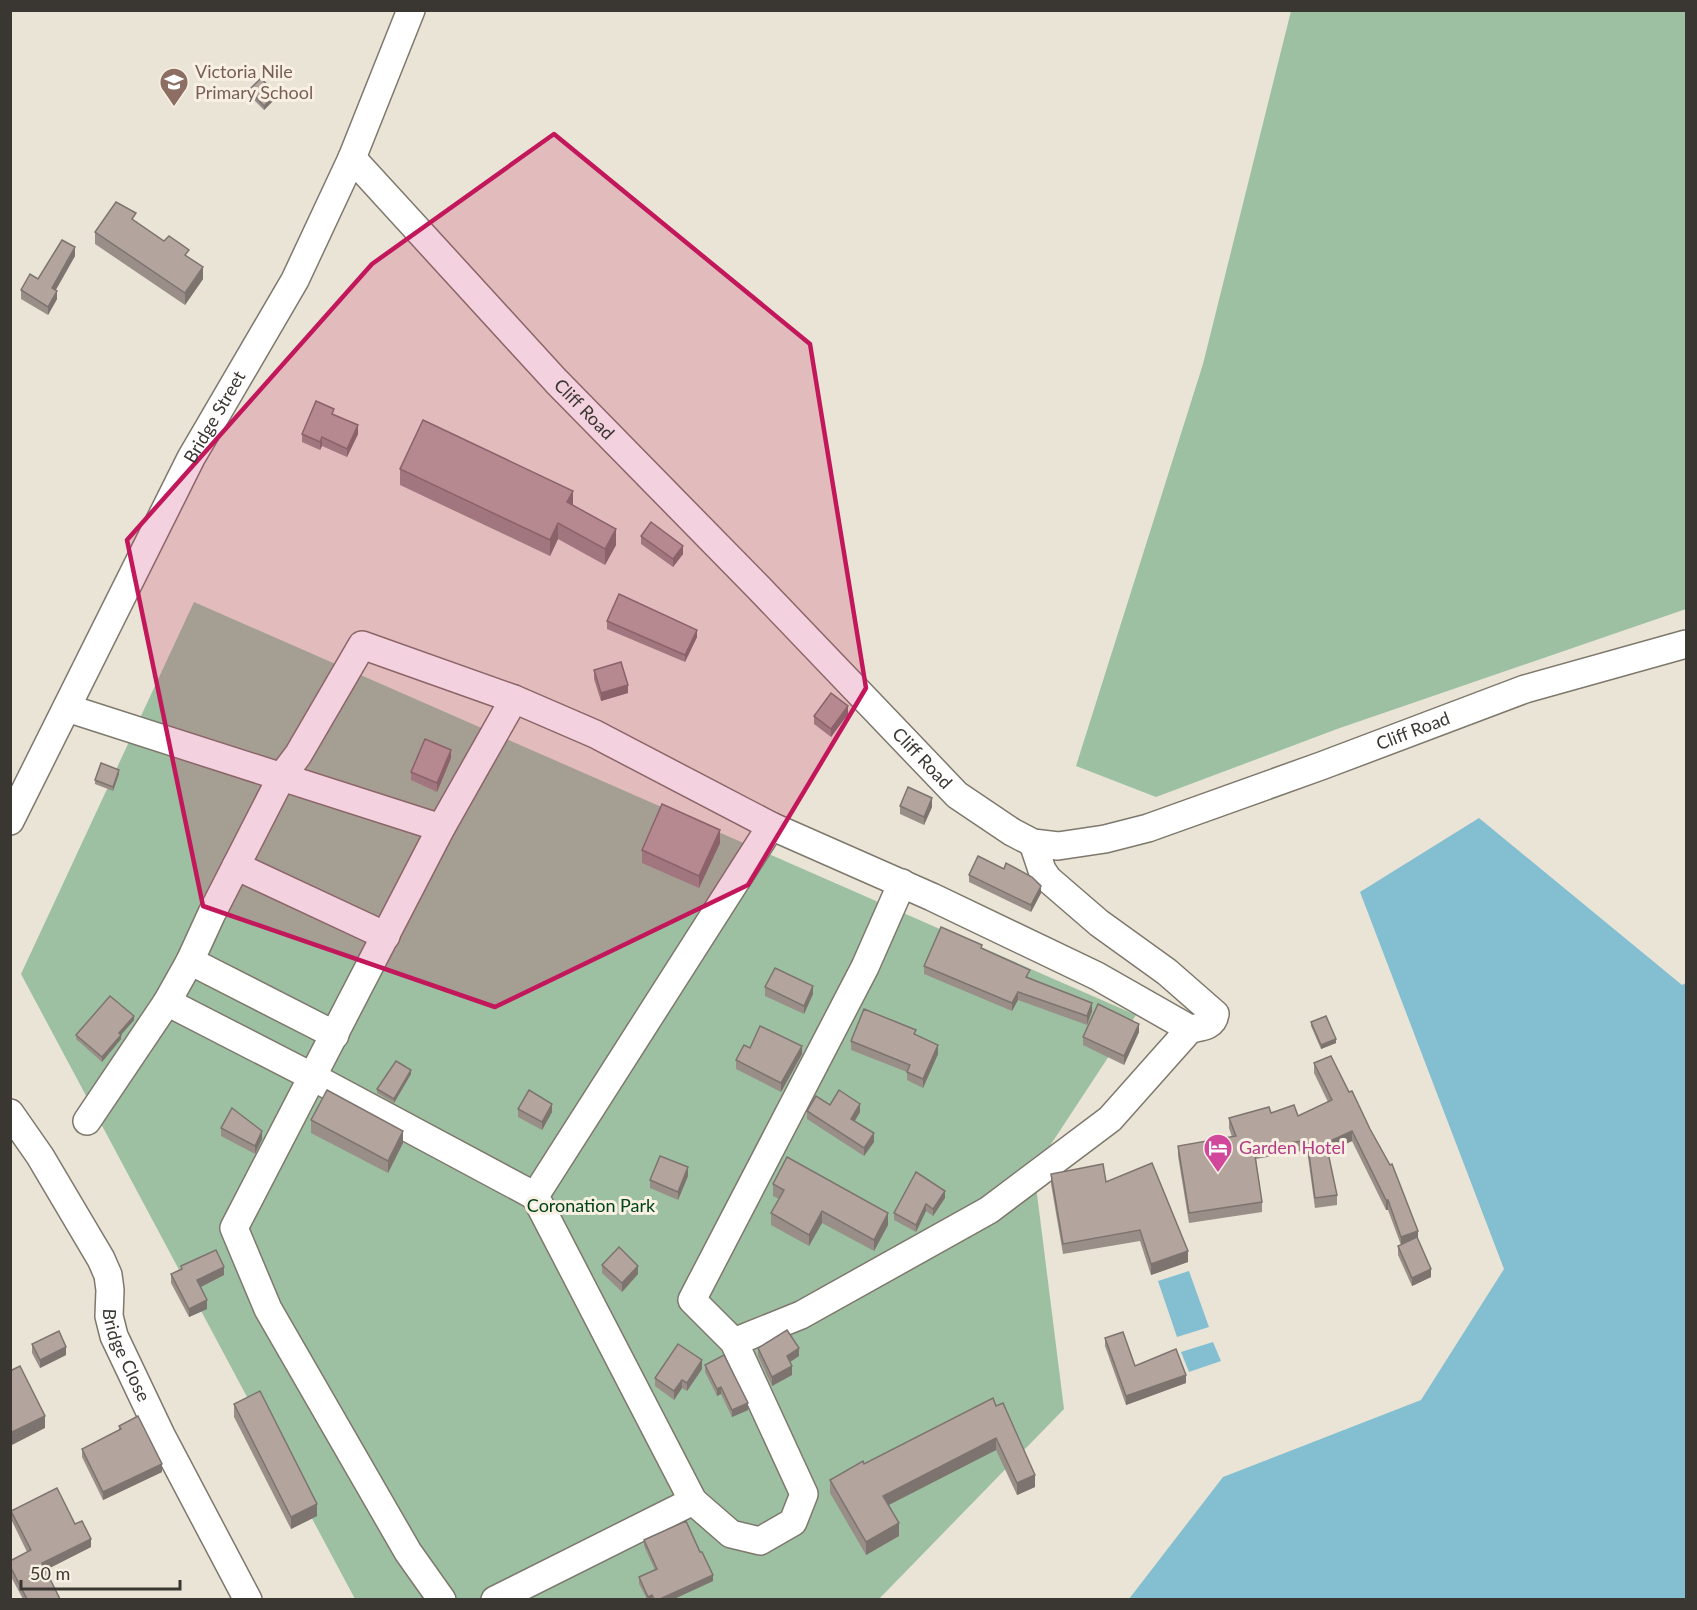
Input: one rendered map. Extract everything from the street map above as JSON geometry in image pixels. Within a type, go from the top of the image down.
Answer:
[{"type":"street","name":"Bridge Street","points":[[10,821],[190,458],[295,280],[352,158],[411,10]]},
{"type":"street","name":"Cliff Road","points":[[352,158],[556,381],[957,795],[1012,832],[1033,843],[1058,846],[1106,839],[1148,828],[1526,689],[1686,644]]},
{"type":"street","points":[[87,1120],[167,1002],[190,961],[282,776],[298,755],[362,645],[514,699],[595,734],[771,826],[902,883],[1097,976],[1190,1029]]},
{"type":"street","points":[[442,1599],[408,1552],[274,1319],[234,1228],[441,828],[514,699]]},
{"type":"street","points":[[67,708],[441,828]]},
{"type":"street","points":[[535,1196],[771,826]]},
{"type":"street","points":[[734,1342],[801,1315],[989,1210],[1110,1119],[1190,1029],[1209,1025],[1215,1018],[1215,1014],[1167,972],[1099,923],[1048,879],[1042,870],[1033,843]]},
{"type":"street","points":[[236,866],[386,936]]},
{"type":"street","points":[[167,1002],[535,1196],[693,1501],[731,1534],[760,1541],[793,1522],[804,1494],[734,1342],[692,1300],[865,967],[902,883]]},
{"type":"street","points":[[190,961],[335,1035]]},
{"type":"street","name":"Bridge Close","points":[[10,1113],[40,1156],[101,1259],[108,1275],[109,1316],[114,1336],[161,1435],[248,1599]]},
{"type":"street","points":[[495,1599],[693,1501]]},
{"type":"highlighted area","points":[[554,134],[810,344],[866,688],[748,885],[495,1007],[203,906],[127,540],[372,264]]},
{"type":"green space","points":[[1291,11],[1686,11],[1686,609],[1337,729],[1156,797],[1076,766],[1203,364]]},
{"type":"green space","name":"Coronation Park","points":[[194,602],[1136,1015],[1034,1170],[1064,1409],[879,1599],[355,1599],[21,974]]},
{"type":"water","points":[[1479,818],[1682,985],[1686,983],[1686,1599],[1129,1599],[1223,1477],[1421,1400],[1504,1269],[1360,892]]},
{"type":"water","points":[[1189,1271],[1209,1327],[1177,1337],[1158,1281]]},
{"type":"water","points":[[1213,1342],[1221,1361],[1189,1372],[1181,1352]]},
{"type":"building","points":[[261,78],[276,94],[264,106],[249,90]]},
{"type":"building","points":[[116,202],[136,213],[132,219],[164,241],[169,236],[189,250],[185,255],[203,267],[185,293],[95,232]]},
{"type":"building","points":[[62,240],[75,247],[52,288],[57,291],[48,307],[21,290],[30,274],[38,279]]},
{"type":"building","points":[[316,401],[334,409],[332,414],[358,425],[347,449],[322,437],[320,442],[302,434]]},
{"type":"building","points":[[423,420],[573,491],[567,502],[616,529],[605,549],[558,523],[550,540],[400,469]]},
{"type":"building","points":[[651,522],[683,546],[673,559],[641,536]]},
{"type":"building","points":[[619,594],[697,630],[685,655],[607,621]]},
{"type":"building","points":[[621,662],[628,685],[601,693],[594,670]]},
{"type":"building","points":[[831,693],[848,706],[831,729],[814,716]]},
{"type":"building","points":[[425,739],[451,750],[437,783],[411,772]]},
{"type":"building","points":[[101,763],[119,770],[113,787],[95,780]]},
{"type":"building","points":[[908,787],[932,798],[924,817],[900,806]]},
{"type":"building","points":[[662,804],[720,830],[699,876],[642,850]]},
{"type":"building","points":[[978,856],[1004,869],[1006,863],[1032,877],[1041,886],[1031,905],[969,875]]},
{"type":"building","points":[[941,927],[1030,970],[1026,977],[1092,1003],[1087,1016],[1018,992],[1012,1003],[924,966]]},
{"type":"building","points":[[775,968],[813,986],[804,1006],[765,987]]},
{"type":"building","points":[[110,996],[134,1016],[102,1057],[76,1035]]},
{"type":"building","points":[[1098,1004],[1139,1024],[1124,1056],[1083,1037]]},
{"type":"building","points":[[864,1009],[916,1030],[914,1034],[938,1045],[923,1079],[907,1072],[910,1065],[851,1041]]},
{"type":"building","points":[[1326,1016],[1336,1039],[1321,1045],[1311,1022]]},
{"type":"building","points":[[760,1026],[802,1046],[781,1083],[736,1060],[744,1045],[750,1048]]},
{"type":"building","points":[[1331,1056],[1349,1092],[1352,1091],[1390,1165],[1392,1164],[1418,1231],[1401,1237],[1388,1200],[1352,1131],[1326,1143],[1337,1195],[1315,1198],[1307,1140],[1254,1149],[1262,1202],[1189,1213],[1178,1146],[1236,1136],[1229,1118],[1269,1107],[1271,1113],[1294,1105],[1298,1116],[1332,1100],[1314,1063]]},
{"type":"building","points":[[396,1061],[411,1070],[394,1099],[377,1089]]},
{"type":"building","points":[[327,1090],[403,1131],[388,1161],[311,1120]]},
{"type":"building","points":[[529,1090],[552,1104],[542,1122],[518,1109]]},
{"type":"building","points":[[839,1090],[860,1104],[851,1119],[874,1133],[864,1148],[807,1111],[816,1096],[830,1105]]},
{"type":"building","points":[[232,1108],[262,1131],[255,1146],[221,1128]]},
{"type":"building","points":[[660,1156],[688,1167],[678,1192],[650,1180]]},
{"type":"building","points":[[787,1157],[888,1213],[874,1240],[822,1211],[809,1235],[771,1213],[784,1190],[773,1184]]},
{"type":"building","points":[[1152,1163],[1188,1251],[1151,1264],[1140,1230],[1063,1244],[1051,1174],[1103,1164],[1106,1182]]},
{"type":"building","points":[[916,1172],[945,1191],[933,1209],[926,1204],[916,1225],[894,1213]]},
{"type":"building","points":[[1417,1237],[1431,1269],[1412,1278],[1398,1246]]},
{"type":"building","points":[[619,1247],[638,1266],[622,1283],[602,1265]]},
{"type":"building","points":[[216,1250],[224,1267],[197,1280],[207,1300],[189,1309],[171,1274],[182,1269],[181,1266]]},
{"type":"building","points":[[787,1330],[799,1348],[787,1356],[792,1366],[772,1377],[758,1348]]},
{"type":"building","points":[[59,1331],[66,1347],[40,1360],[32,1344]]},
{"type":"building","points":[[1123,1332],[1135,1366],[1176,1349],[1186,1375],[1126,1396],[1105,1338]]},
{"type":"building","points":[[678,1344],[702,1360],[687,1383],[682,1380],[674,1391],[655,1378]]},
{"type":"building","points":[[724,1355],[748,1403],[732,1410],[721,1387],[717,1389],[705,1365]]},
{"type":"building","points":[[20,1366],[45,1416],[10,1433],[10,1371]]},
{"type":"building","points":[[260,1391],[317,1504],[291,1517],[234,1404]]},
{"type":"building","points":[[993,1398],[996,1406],[1003,1403],[1035,1475],[1017,1483],[996,1438],[883,1496],[899,1523],[866,1542],[830,1480],[863,1461],[864,1464]]},
{"type":"building","points":[[138,1416],[162,1464],[103,1492],[82,1449],[121,1429],[119,1426]]},
{"type":"building","points":[[57,1488],[75,1524],[82,1521],[91,1539],[42,1563],[60,1599],[27,1599],[10,1566],[10,1561],[31,1550],[11,1511]]},
{"type":"building","points":[[686,1521],[713,1575],[660,1599],[654,1599],[652,1595],[648,1597],[639,1577],[657,1569],[644,1540]]},
{"type":"place","name":"Victoria Nile Primary School","points":[[174,108]]},
{"type":"place","name":"Garden Hotel","points":[[1218,1174]]}]
